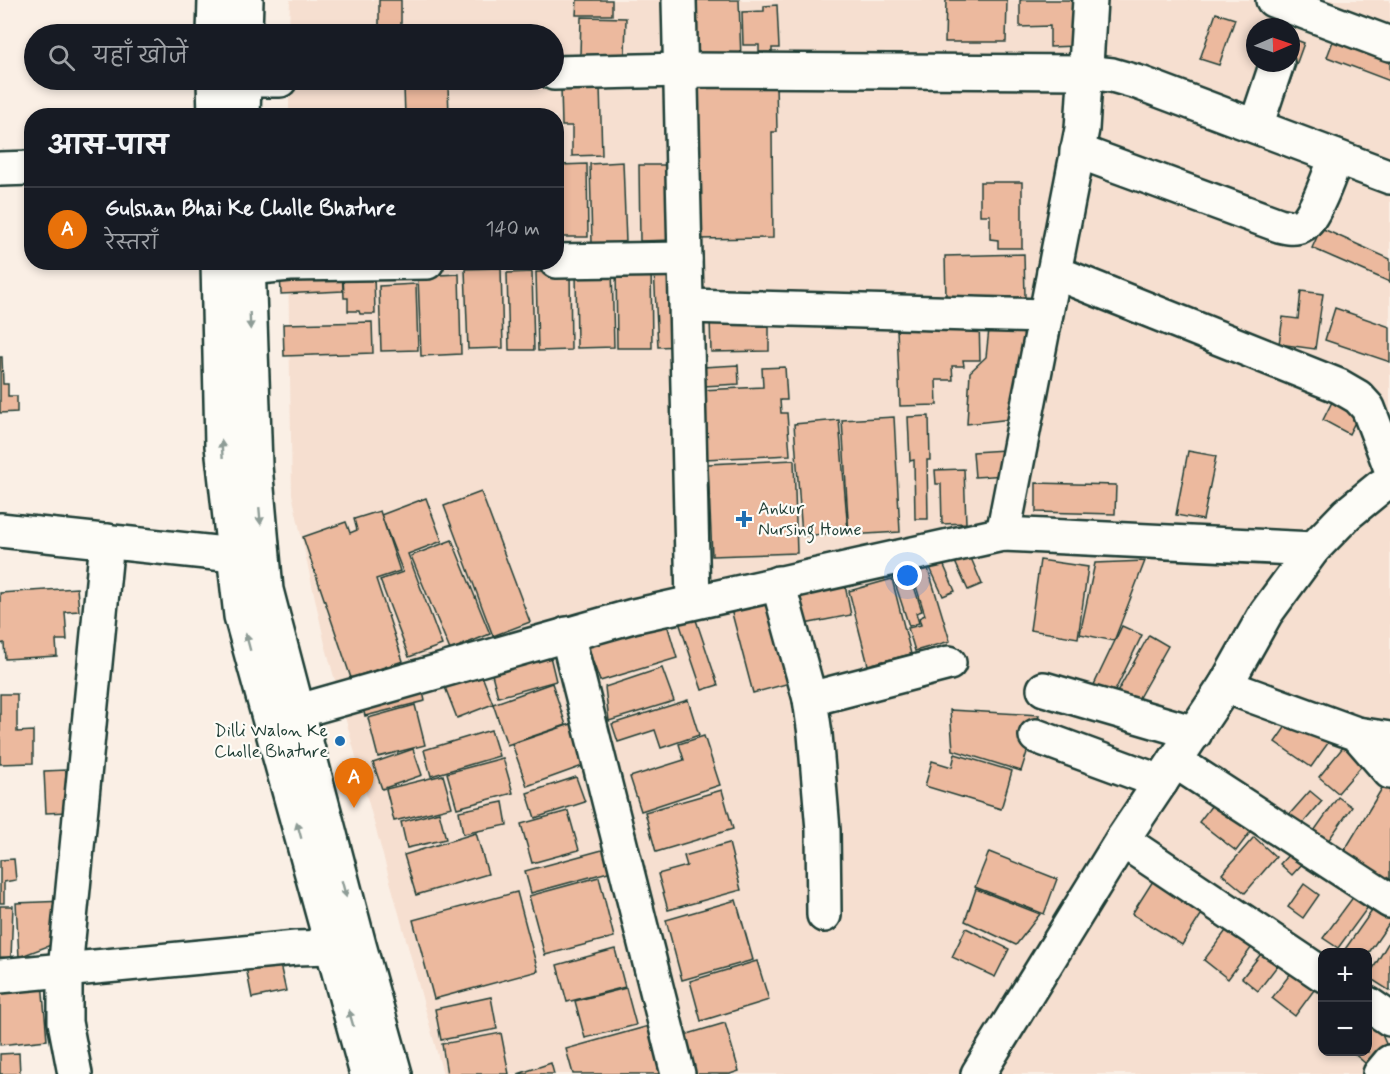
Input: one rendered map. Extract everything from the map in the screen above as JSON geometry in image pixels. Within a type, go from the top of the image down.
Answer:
[{"type":"street","points":[[214,24],[215,0]]},
{"type":"street","points":[[245,24],[246,0]]},
{"type":"street","points":[[679,0],[693,602]]},
{"type":"street","points":[[1003,534],[1082,129],[1090,0]]},
{"type":"street","points":[[1286,12],[1390,44]]},
{"type":"street","points":[[564,73],[681,70],[1085,72],[1112,75],[1140,83],[1390,177]]},
{"type":"street","points":[[1256,126],[1274,72]]},
{"type":"street","points":[[214,90],[215,108]]},
{"type":"street","points":[[243,108],[244,90]]},
{"type":"street","points":[[1077,151],[1278,225],[1292,228],[1304,225],[1312,216],[1336,157]]},
{"type":"street","points":[[0,169],[24,168]]},
{"type":"street","points":[[564,261],[685,259]]},
{"type":"street","points":[[239,270],[255,465],[248,556],[266,590],[283,715],[332,947],[367,1074]]},
{"type":"street","points":[[1054,272],[1339,386],[1358,396],[1368,408],[1390,466]]},
{"type":"street","points":[[687,306],[1046,316]]},
{"type":"street","points":[[978,1074],[1122,840],[1226,686],[1266,613],[1313,549],[1347,514],[1380,487],[1390,482]]},
{"type":"street","points":[[0,530],[248,556]]},
{"type":"street","points":[[283,715],[633,616],[1003,534],[1313,549]]},
{"type":"street","points":[[75,1074],[64,1022],[65,970],[107,542]]},
{"type":"street","points":[[778,583],[810,699],[823,830],[824,915]]},
{"type":"street","points":[[567,634],[678,1074]]},
{"type":"street","points":[[810,699],[949,663]]},
{"type":"street","points":[[1226,686],[1357,734],[1390,739]]},
{"type":"street","points":[[1044,689],[1195,733]]},
{"type":"street","points":[[283,715],[356,934],[395,1074]]},
{"type":"street","points":[[1357,734],[1390,772]]},
{"type":"street","points":[[1036,736],[1168,771],[1390,901]]},
{"type":"street","points":[[1122,840],[1318,971]]},
{"type":"street","points":[[0,976],[296,948],[332,947]]},
{"type":"street","points":[[1372,1007],[1390,1019]]},
{"type":"street","points":[[1380,1074],[1390,1062]]},
{"type":"shaded area","points":[[290,0],[1390,0],[1390,1074],[443,1074],[325,644],[292,494],[288,270],[564,270],[564,108],[289,108],[289,90],[564,90],[564,24],[289,24]]},
{"type":"building","points":[[379,0],[401,0],[401,24],[379,24]]},
{"type":"building","points":[[577,0],[612,0],[612,15],[576,15]]},
{"type":"building","points":[[687,0],[739,0],[741,60],[689,61]]},
{"type":"building","points":[[946,0],[1007,0],[1006,42],[945,42]]},
{"type":"building","points":[[1020,0],[1075,0],[1076,46],[1050,47],[1050,26],[1020,27]]},
{"type":"building","points":[[777,5],[779,48],[772,48],[772,52],[759,52],[759,45],[743,45],[742,12],[764,11],[764,6]]},
{"type":"building","points":[[1216,13],[1235,19],[1219,65],[1200,59]]},
{"type":"building","points":[[581,17],[626,18],[625,56],[580,55]]},
{"type":"building","points":[[1339,25],[1390,45],[1390,81],[1327,57]]},
{"type":"building","points":[[1300,41],[1304,43],[1300,54]]},
{"type":"building","points":[[1282,72],[1294,72],[1287,90],[1271,84]]},
{"type":"building","points":[[693,82],[776,82],[777,132],[772,132],[773,238],[694,239]]},
{"type":"building","points":[[600,86],[602,155],[572,156],[572,126],[564,126],[564,108],[562,108],[561,90],[564,90],[564,87]]},
{"type":"building","points":[[404,90],[448,90],[449,108],[405,108]]},
{"type":"building","points":[[623,162],[626,243],[592,244],[590,164]]},
{"type":"building","points":[[587,164],[588,237],[564,237],[564,165]]},
{"type":"building","points":[[639,165],[671,165],[673,240],[640,241]]},
{"type":"building","points":[[980,182],[1022,182],[1022,248],[998,248],[998,240],[990,239],[990,215],[980,215]]},
{"type":"building","points":[[1321,228],[1390,259],[1390,282],[1312,248]]},
{"type":"building","points":[[1024,254],[1025,297],[946,298],[945,256]]},
{"type":"building","points":[[616,264],[651,264],[652,348],[617,348]]},
{"type":"building","points":[[612,268],[614,347],[577,348],[576,269]]},
{"type":"building","points":[[654,269],[678,269],[681,346],[658,347]]},
{"type":"building","points":[[342,270],[343,291],[281,294],[280,271]]},
{"type":"building","points":[[465,270],[501,270],[503,348],[468,349]]},
{"type":"building","points":[[570,271],[571,350],[538,351],[536,272]]},
{"type":"building","points":[[532,272],[534,350],[509,350],[507,273]]},
{"type":"building","points":[[343,274],[374,274],[375,314],[348,311],[348,298],[344,298]]},
{"type":"building","points":[[459,274],[461,354],[421,356],[418,276]]},
{"type":"building","points":[[416,284],[418,350],[381,351],[379,286]]},
{"type":"building","points":[[1301,291],[1323,294],[1315,349],[1279,344],[1283,317],[1298,319]]},
{"type":"building","points":[[1335,308],[1390,327],[1390,362],[1325,340]]},
{"type":"building","points":[[769,318],[769,351],[711,352],[710,319]]},
{"type":"building","points":[[1029,319],[1011,419],[967,424],[970,372],[986,357],[990,320]]},
{"type":"building","points":[[979,320],[980,360],[963,360],[964,366],[952,366],[953,380],[936,380],[937,405],[900,406],[897,328]]},
{"type":"building","points":[[372,322],[373,353],[284,356],[283,324]]},
{"type":"building","points":[[0,357],[2,357],[3,384],[8,384],[8,396],[17,396],[17,412],[0,413]]},
{"type":"building","points":[[738,365],[739,384],[704,386],[703,367]]},
{"type":"building","points":[[785,367],[787,400],[780,400],[781,413],[787,413],[790,455],[704,459],[701,390],[763,387],[762,368]]},
{"type":"building","points":[[1332,402],[1358,416],[1349,434],[1323,420]]},
{"type":"building","points":[[929,416],[928,519],[915,519],[914,460],[910,461],[908,417]]},
{"type":"building","points":[[894,417],[900,532],[849,535],[842,420]]},
{"type":"building","points":[[839,420],[848,532],[802,536],[794,424]]},
{"type":"building","points":[[1005,450],[1007,475],[975,477],[973,452]]},
{"type":"building","points":[[1188,451],[1216,456],[1203,520],[1176,515]]},
{"type":"building","points":[[794,460],[797,553],[712,556],[708,464]]},
{"type":"building","points":[[964,469],[966,523],[942,524],[941,484],[936,484],[935,470]]},
{"type":"building","points":[[1036,483],[1116,485],[1115,514],[1036,512]]},
{"type":"building","points":[[481,492],[530,622],[493,636],[444,506]]},
{"type":"building","points":[[426,498],[442,541],[408,554],[442,645],[409,657],[380,580],[403,572],[381,515]]},
{"type":"building","points":[[380,511],[400,571],[376,579],[403,661],[351,678],[303,537],[346,522],[350,533],[357,530],[354,519]]},
{"type":"building","points":[[452,540],[490,634],[450,650],[411,556]]},
{"type":"building","points":[[965,544],[982,584],[968,590],[950,551]]},
{"type":"building","points":[[938,552],[955,591],[943,596],[925,557]]},
{"type":"building","points":[[1040,560],[1088,567],[1078,638],[1030,630]]},
{"type":"building","points":[[1145,561],[1114,641],[1080,634],[1095,563]]},
{"type":"building","points":[[927,565],[950,641],[915,651],[908,628],[921,625],[919,618],[925,615],[911,570]]},
{"type":"building","points":[[909,571],[922,611],[916,613],[919,623],[909,626],[893,577]]},
{"type":"building","points":[[843,575],[851,615],[799,625],[792,585]]},
{"type":"building","points":[[892,579],[911,654],[868,665],[849,591]]},
{"type":"building","points":[[77,588],[79,611],[65,612],[67,640],[56,640],[57,656],[5,659],[4,643],[0,644],[0,593]]},
{"type":"building","points":[[773,590],[797,681],[753,693],[729,602]]},
{"type":"building","points":[[694,614],[718,685],[702,690],[678,619]]},
{"type":"building","points":[[665,617],[677,658],[600,681],[585,640]]},
{"type":"building","points":[[1122,626],[1142,635],[1111,699],[1092,689]]},
{"type":"building","points":[[1149,635],[1168,646],[1133,708],[1114,698]]},
{"type":"building","points":[[548,648],[556,681],[498,697],[489,663]]},
{"type":"building","points":[[477,663],[493,704],[457,718],[441,677]]},
{"type":"building","points":[[662,668],[674,701],[609,721],[605,687]]},
{"type":"building","points":[[421,682],[425,701],[365,716],[360,697]]},
{"type":"building","points":[[552,683],[566,725],[507,745],[493,704]]},
{"type":"building","points":[[0,694],[17,694],[17,732],[33,731],[33,763],[0,764]]},
{"type":"building","points":[[688,700],[699,735],[661,748],[655,730],[618,742],[612,724]]},
{"type":"building","points":[[415,705],[425,745],[378,757],[368,718]]},
{"type":"building","points":[[1300,706],[1336,732],[1311,767],[1275,742]]},
{"type":"building","points":[[950,710],[1039,715],[1021,771],[953,750]]},
{"type":"building","points":[[574,723],[588,764],[527,786],[512,744]]},
{"type":"building","points":[[491,730],[499,756],[431,776],[424,750]]},
{"type":"building","points":[[704,736],[720,785],[641,811],[630,777],[684,760],[679,744]]},
{"type":"building","points":[[1344,746],[1364,763],[1338,793],[1319,777]]},
{"type":"building","points":[[413,749],[422,775],[382,789],[373,763]]},
{"type":"building","points":[[955,754],[1012,771],[1001,809],[925,786],[932,761],[952,767]]},
{"type":"building","points":[[503,758],[513,793],[457,808],[447,773]]},
{"type":"building","points":[[66,770],[67,812],[46,813],[44,771]]},
{"type":"building","points":[[443,775],[452,807],[394,821],[386,789]]},
{"type":"building","points":[[1390,775],[1390,882],[1343,853]]},
{"type":"building","points":[[576,777],[585,802],[535,818],[527,793]]},
{"type":"building","points":[[722,790],[733,829],[656,852],[645,812]]},
{"type":"building","points":[[1310,791],[1322,801],[1299,828],[1287,817]]},
{"type":"building","points":[[1218,797],[1255,826],[1236,851],[1199,822]]},
{"type":"building","points":[[1338,797],[1352,807],[1328,841],[1314,831]]},
{"type":"building","points":[[503,802],[507,825],[463,834],[459,811]]},
{"type":"building","points":[[568,811],[579,850],[532,863],[521,824]]},
{"type":"building","points":[[439,812],[446,839],[407,848],[401,822]]},
{"type":"building","points":[[476,833],[488,874],[416,895],[404,855]]},
{"type":"building","points":[[1254,837],[1276,857],[1245,893],[1222,874]]},
{"type":"building","points":[[1304,838],[1316,849],[1292,875],[1280,864]]},
{"type":"building","points":[[729,843],[741,890],[668,910],[658,874],[687,866],[684,856]]},
{"type":"building","points":[[617,846],[623,868],[531,893],[525,871]]},
{"type":"building","points":[[989,852],[1057,879],[1044,914],[975,887]]},
{"type":"building","points":[[14,859],[16,880],[4,882],[4,903],[0,903],[0,860]]},
{"type":"building","points":[[1165,862],[1215,893],[1182,945],[1132,914]]},
{"type":"building","points":[[599,877],[614,937],[545,955],[529,896]]},
{"type":"building","points":[[1368,877],[1382,888],[1338,948],[1323,938]]},
{"type":"building","points":[[1304,884],[1319,895],[1303,918],[1288,907]]},
{"type":"building","points":[[976,889],[1040,914],[1016,945],[965,921]]},
{"type":"building","points":[[517,892],[538,971],[434,999],[413,920]]},
{"type":"building","points":[[1381,898],[1390,904],[1390,922],[1372,948],[1346,948]]},
{"type":"building","points":[[736,900],[753,960],[682,980],[666,920]]},
{"type":"building","points":[[65,901],[67,939],[19,957],[16,903]]},
{"type":"building","points":[[0,906],[13,906],[11,958],[0,957]]},
{"type":"building","points":[[1231,924],[1255,943],[1228,979],[1204,960]]},
{"type":"building","points":[[966,928],[1009,949],[995,977],[952,957]]},
{"type":"building","points":[[1390,940],[1390,991],[1372,980],[1372,970]]},
{"type":"building","points":[[1271,941],[1287,953],[1258,991],[1242,978]]},
{"type":"building","points":[[615,949],[625,987],[567,1002],[557,965]]},
{"type":"building","points":[[279,960],[286,991],[252,998],[246,967]]},
{"type":"building","points":[[757,961],[769,1000],[701,1021],[690,981]]},
{"type":"building","points":[[1297,965],[1318,981],[1318,985],[1295,1016],[1272,998]]},
{"type":"building","points":[[42,981],[47,1040],[0,1045],[0,985]]},
{"type":"building","points":[[626,988],[636,1025],[585,1038],[575,1001]]},
{"type":"building","points":[[491,997],[497,1029],[441,1040],[435,1009]]},
{"type":"building","points":[[1375,1019],[1387,1046],[1371,1068],[1357,1056],[1372,1056],[1372,1023]]},
{"type":"building","points":[[725,1023],[739,1071],[730,1074],[692,1074],[681,1036]]},
{"type":"building","points":[[649,1026],[662,1074],[573,1074],[566,1049]]},
{"type":"building","points":[[501,1033],[509,1074],[447,1074],[442,1044]]},
{"type":"building","points":[[19,1053],[20,1074],[0,1074],[0,1054]]},
{"type":"building","points":[[551,1063],[554,1074],[518,1074]]},
{"type":"place","name":"Ankur Nursing Home","points":[[744,519]]},
{"type":"place","name":"Dilli Walon Ke Cholle Bhature","points":[[340,741]]},
{"type":"place","name":"Gulshan Bhai Ke Cholle Bhature","points":[[354,808]]}]
